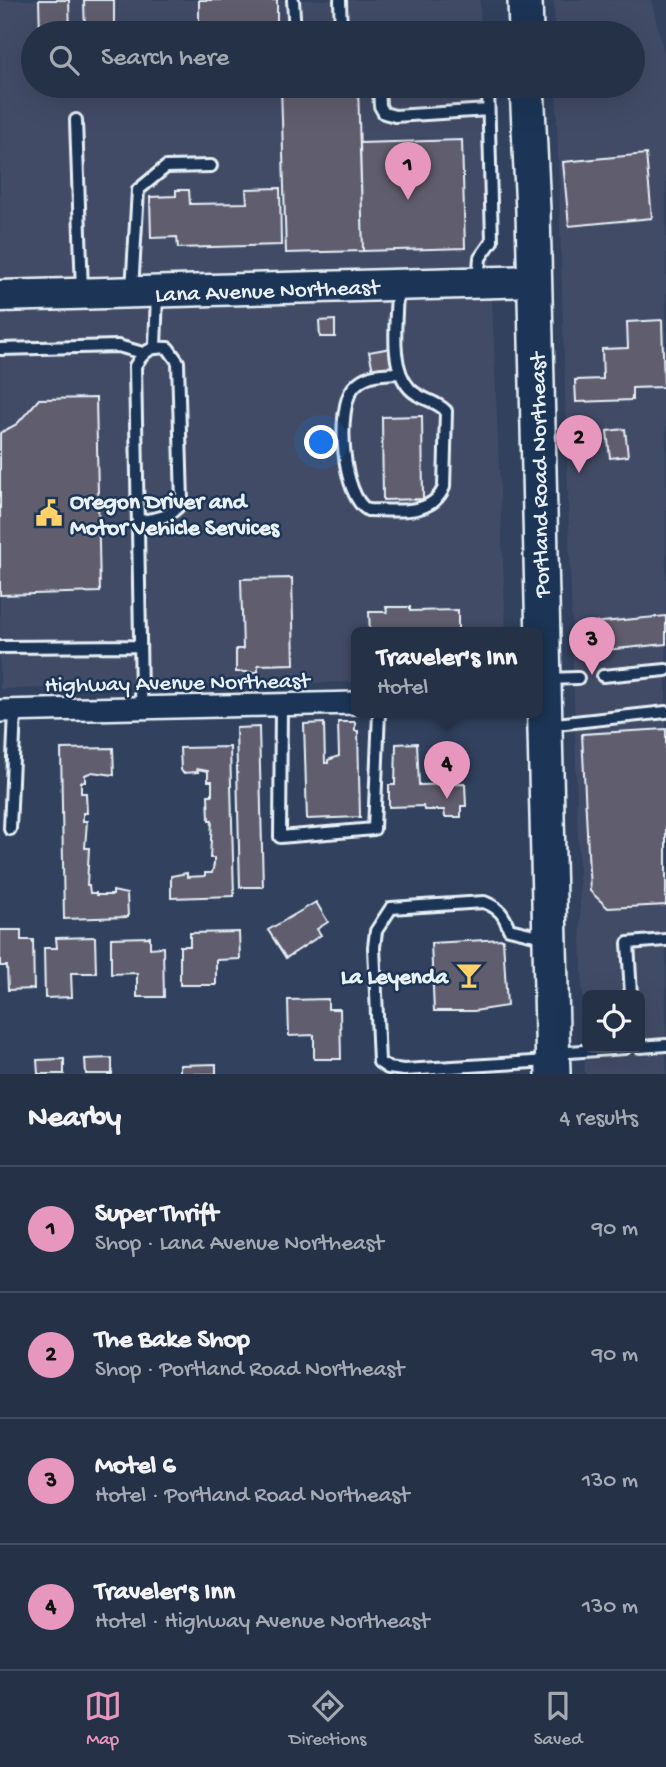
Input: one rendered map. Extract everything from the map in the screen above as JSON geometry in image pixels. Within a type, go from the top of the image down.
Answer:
[{"type":"main road","points":[[525,0],[526,21]]},
{"type":"main road","name":"Portland Road Northeast","points":[[525,98],[533,281],[540,627]]},
{"type":"main road","name":"Portland Road Northeast","points":[[543,718],[553,1063]]},
{"type":"street","name":"Lana Avenue Northeast","points":[[0,296],[533,281]]},
{"type":"street","name":"Highway Avenue Northeast","points":[[7,711],[351,703]]},
{"type":"lane","points":[[293,0],[294,21]]},
{"type":"lane","points":[[340,0],[341,21]]},
{"type":"lane","points":[[380,98],[384,113],[395,116],[488,110]]},
{"type":"lane","points":[[478,283],[480,258],[492,241],[486,98]]},
{"type":"lane","points":[[76,120],[82,294]]},
{"type":"lane","points":[[155,346],[144,292],[138,190],[166,167],[211,166]]},
{"type":"lane","points":[[397,285],[398,373],[411,391],[436,401],[446,411],[444,487],[441,496],[424,509],[368,510],[361,507],[353,495],[346,469],[347,400],[353,388],[368,375],[398,373]]},
{"type":"lane","points":[[0,349],[118,346],[143,353]]},
{"type":"lane","points":[[138,521],[161,519],[174,513],[182,502],[178,362],[168,348],[155,346],[143,353],[135,366],[140,646],[142,708]]},
{"type":"lane","points":[[0,647],[140,646]]},
{"type":"lane","points":[[603,676],[666,670]]},
{"type":"lane","points":[[543,699],[578,678]]},
{"type":"lane","points":[[543,700],[666,712]]},
{"type":"lane","points":[[281,705],[280,837],[374,829],[379,718]]},
{"type":"lane","points":[[7,711],[10,829]]},
{"type":"lane","points":[[550,938],[509,929],[504,915],[484,902],[391,908],[376,931],[374,947],[379,1062],[388,1068],[404,1070],[553,1063],[601,1053]]},
{"type":"lane","points":[[631,990],[628,943],[666,940]]},
{"type":"lane","points":[[645,1047],[666,1045]]},
{"type":"shaded area","points":[[0,0],[480,0],[481,21],[21,21],[21,98],[484,98],[506,627],[351,627],[351,682],[0,689]]},
{"type":"shaded area","points":[[554,0],[651,0],[666,60],[666,1074],[585,1074],[584,1053],[645,1053],[645,990],[583,990],[556,98],[645,98],[645,21],[555,21]]},
{"type":"building","points":[[39,0],[69,0],[70,21],[40,21]]},
{"type":"building","points":[[84,0],[114,0],[114,21],[85,21]]},
{"type":"building","points":[[199,0],[277,0],[277,21],[199,21]]},
{"type":"building","points":[[281,98],[358,98],[363,251],[286,253]]},
{"type":"building","points":[[462,140],[465,248],[363,251],[360,143]]},
{"type":"building","points":[[646,154],[652,218],[569,226],[563,162]]},
{"type":"building","points":[[280,188],[281,245],[178,248],[177,237],[151,238],[150,197],[176,196],[176,190],[189,190],[190,204],[247,203],[246,189]]},
{"type":"building","points":[[335,320],[335,337],[320,337],[319,321]]},
{"type":"building","points":[[662,320],[664,387],[632,388],[632,400],[576,402],[575,380],[603,379],[602,349],[628,348],[627,322]]},
{"type":"building","points":[[391,348],[395,366],[373,370],[369,352]]},
{"type":"building","name":"Oregon Driver and Motor Vehicle Services","points":[[96,398],[100,592],[0,595],[0,433],[17,424],[39,399]]},
{"type":"building","points":[[422,416],[423,499],[383,500],[382,417]]},
{"type":"building","points":[[625,429],[628,456],[610,458],[607,431]]},
{"type":"building","points":[[292,578],[294,664],[258,665],[258,672],[236,672],[236,649],[243,649],[241,579]]},
{"type":"building","points":[[386,607],[410,607],[410,611],[458,610],[458,627],[370,627],[369,612],[387,612]]},
{"type":"building","points":[[666,616],[666,644],[595,651],[592,623]]},
{"type":"building","points":[[338,722],[355,722],[355,731],[358,731],[360,817],[307,819],[304,724],[324,723],[325,763],[328,763],[328,760],[339,756]]},
{"type":"building","points":[[259,727],[263,887],[240,887],[236,728]]},
{"type":"building","points":[[666,729],[666,905],[608,908],[590,891],[582,734]]},
{"type":"building","points":[[417,743],[419,785],[465,784],[466,806],[461,806],[461,817],[445,817],[444,810],[424,810],[423,806],[389,807],[389,785],[395,785],[396,744]]},
{"type":"building","points":[[230,747],[234,896],[171,898],[171,876],[187,873],[187,877],[205,876],[205,873],[212,873],[214,864],[214,858],[210,858],[212,820],[209,820],[208,795],[212,795],[212,781],[208,781],[208,771],[197,769],[198,772],[183,773],[180,748]]},
{"type":"building","points":[[113,748],[114,775],[92,772],[85,775],[85,782],[81,782],[81,793],[86,793],[87,813],[83,813],[83,821],[87,821],[85,848],[89,848],[87,885],[90,893],[96,895],[113,895],[113,891],[127,894],[128,917],[64,919],[61,749]]},
{"type":"building","points":[[316,902],[328,922],[317,929],[321,935],[286,958],[268,930]]},
{"type":"building","points":[[0,930],[21,930],[21,940],[33,940],[34,989],[8,990],[7,966],[0,966]]},
{"type":"building","points":[[239,932],[240,959],[216,960],[216,985],[180,985],[180,946],[190,946],[190,933]]},
{"type":"building","points":[[95,937],[96,973],[71,973],[72,997],[45,998],[44,948],[57,948],[56,938]]},
{"type":"building","points":[[150,937],[150,948],[163,947],[164,997],[137,997],[137,973],[111,974],[111,938]]},
{"type":"building","name":"La Leyenda","points":[[503,939],[507,1006],[474,1011],[434,1011],[431,943]]},
{"type":"building","points":[[328,999],[328,1009],[340,1009],[341,1059],[314,1059],[314,1035],[289,1036],[288,1000]]},
{"type":"building","points":[[112,1058],[112,1074],[86,1074],[85,1059]]},
{"type":"building","points":[[64,1059],[64,1074],[38,1074],[37,1060]]},
{"type":"building","points":[[216,1064],[216,1074],[180,1074],[180,1065]]},
{"type":"place","name":"Super Thrift","points":[[408,200]]},
{"type":"place","name":"The Bake Shop","points":[[579,473]]},
{"type":"place","name":"Oregon Driver and Motor Vehicle Services","points":[[49,513]]},
{"type":"place","name":"Motel 6","points":[[592,675]]},
{"type":"place","name":"Traveler's Inn","points":[[447,799]]},
{"type":"place","name":"La Leyenda","points":[[469,975]]}]
